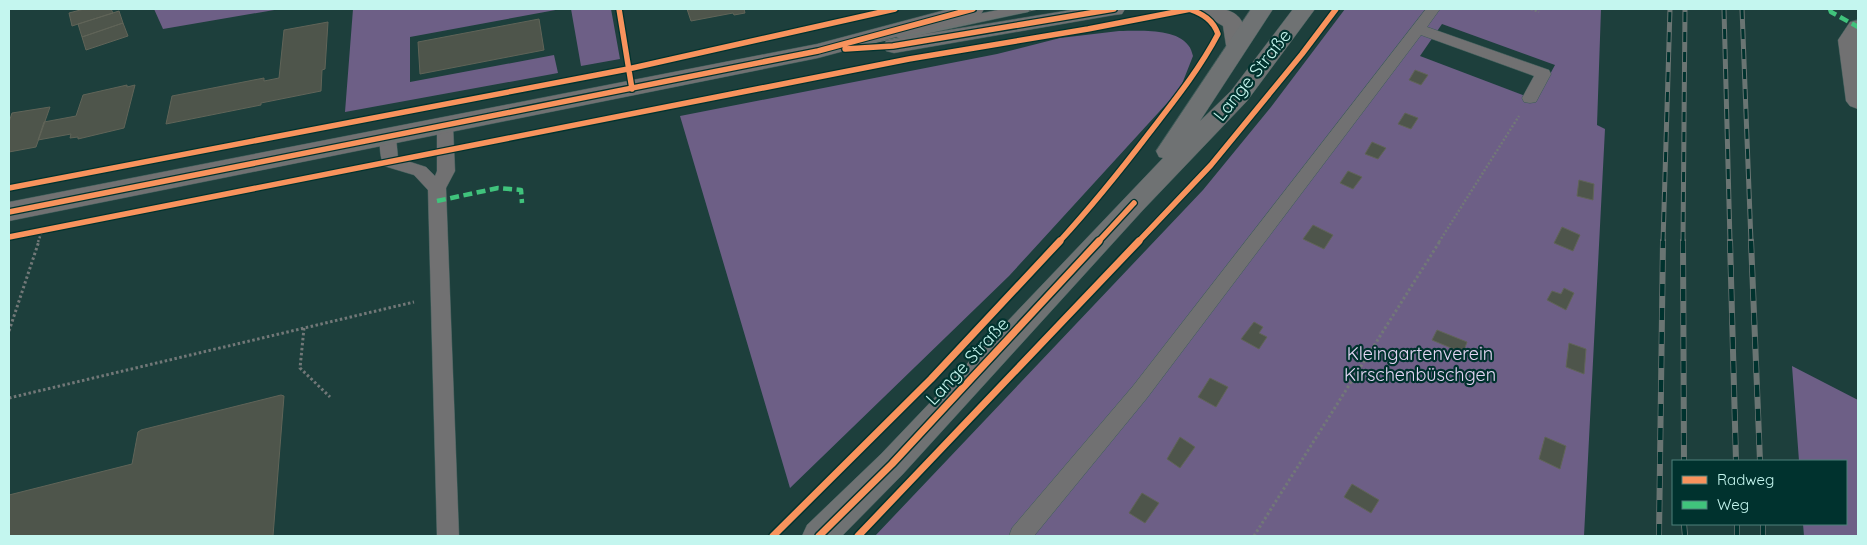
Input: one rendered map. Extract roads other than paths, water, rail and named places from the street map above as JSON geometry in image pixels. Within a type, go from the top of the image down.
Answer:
[{"type":"main road","name":"Lange Straße","points":[[1134,203],[1262,9]]},
{"type":"main road","name":"Lange Straße","points":[[819,536],[892,464],[1134,203],[1239,96],[1304,9]]},
{"type":"street","points":[[9,212],[818,51],[973,9]]},
{"type":"street","points":[[818,51],[893,46],[1114,9]]},
{"type":"street","points":[[1211,9],[1229,18],[1236,29],[1238,45]]},
{"type":"street","points":[[1853,33],[1858,101]]},
{"type":"lane","points":[[818,51],[1023,9]]},
{"type":"lane","points":[[1020,536],[1140,392],[1433,9]]},
{"type":"lane","points":[[1419,29],[1543,74],[1530,98]]},
{"type":"lane","points":[[445,126],[446,171],[437,188],[448,536]]},
{"type":"lane","points":[[388,137],[390,162],[420,171],[437,188]]},
{"type":"tram line","points":[[9,216],[387,142],[1039,9]]},
{"type":"tram line","points":[[9,208],[513,109]]},
{"type":"railway","points":[[1663,242],[1670,9]]},
{"type":"railway","points":[[1683,242],[1685,9]]},
{"type":"railway","points":[[1724,9],[1730,242]]},
{"type":"railway","points":[[1742,9],[1751,242]]},
{"type":"railway","points":[[1659,536],[1663,241]]},
{"type":"railway","points":[[1730,241],[1736,460]]},
{"type":"railway","points":[[1751,241],[1760,460]]},
{"type":"railway","points":[[1683,242],[1684,460]]},
{"type":"railway","points":[[1684,525],[1685,536]]},
{"type":"railway","points":[[1737,525],[1737,536]]},
{"type":"railway","points":[[1763,525],[1763,536]]},
{"type":"park label","name":"Kleingartenverein Kirschenbüschgen","points":[[1420,363]]}]
